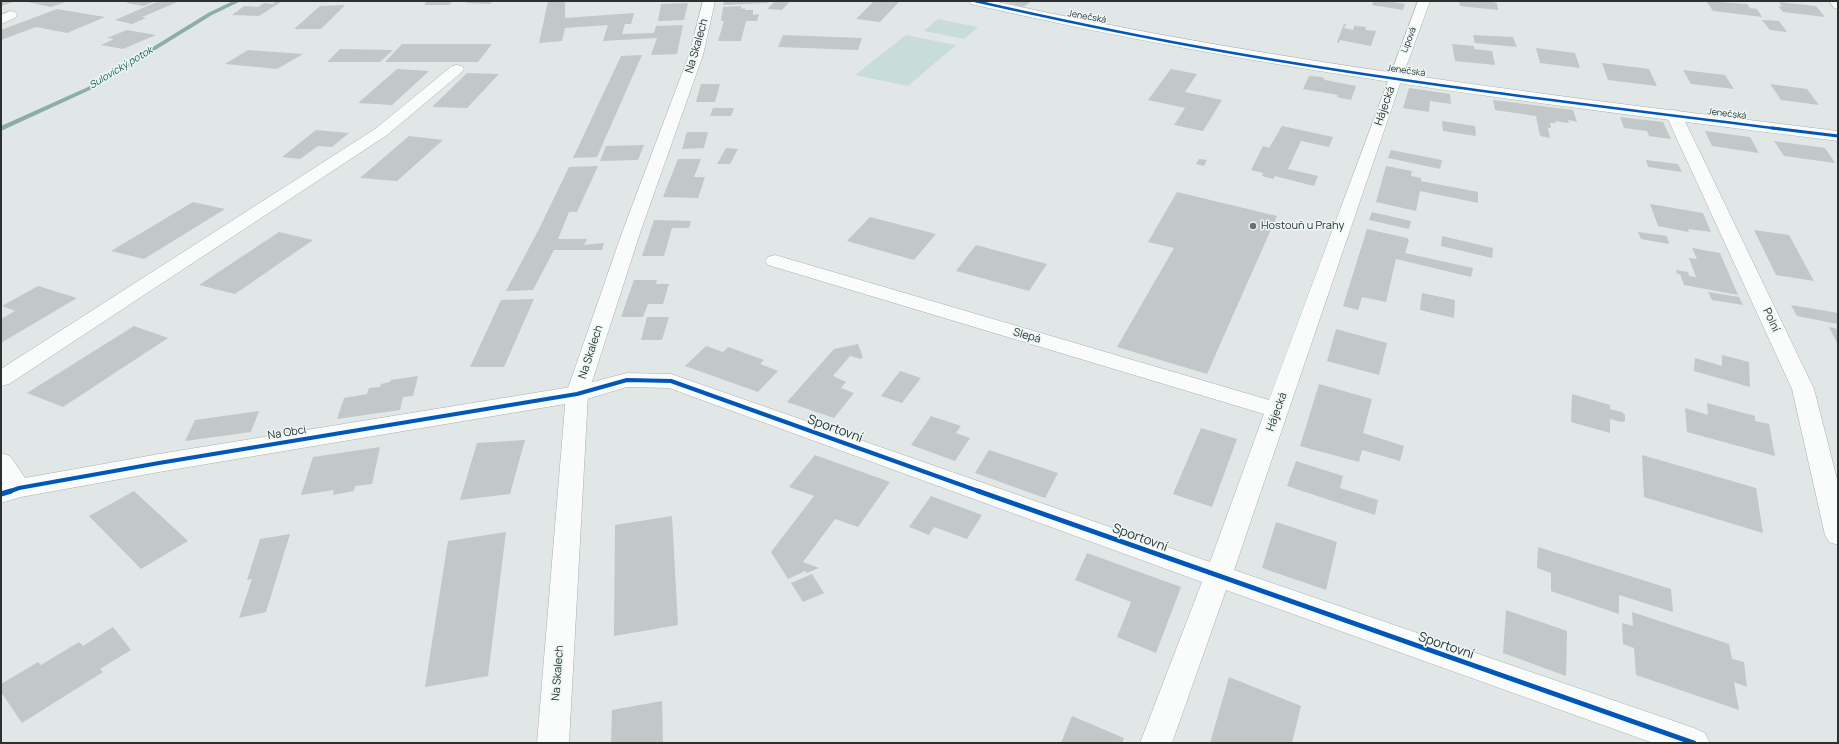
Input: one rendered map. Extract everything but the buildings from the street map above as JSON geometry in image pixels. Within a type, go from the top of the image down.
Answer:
[{"type":"street","name":"Na Skalech","points":[[553,743],[577,394],[632,230],[696,55],[709,1]]},
{"type":"street","name":"Jenečská","points":[[975,1],[1070,22],[1395,78],[1674,116],[1838,136]]},
{"type":"street","name":"Lipová","points":[[1395,78],[1424,1]]},
{"type":"street","points":[[1,379],[381,132],[457,69]]},
{"type":"street","name":"Hájecká","points":[[1156,743],[1278,410],[1395,78]]},
{"type":"street","name":"Polní","points":[[1674,116],[1803,389],[1838,535]]},
{"type":"street","name":"Slepá","points":[[775,261],[1278,410]]},
{"type":"street","name":"Sportovní","points":[[577,394],[628,380],[670,381],[1218,576],[1694,743]]},
{"type":"street","name":"Na Obci","points":[[10,491],[166,461],[577,394]]},
{"type":"street","points":[[1,462],[10,491]]},
{"type":"lane","points":[[1834,1],[1838,6]]},
{"type":"shaded area","points":[[938,19],[978,27],[964,39],[924,31]]},
{"type":"shaded area","points":[[906,35],[956,45],[908,86],[855,75]]},
{"type":"waterway","name":"Sulovický potok","points":[[1,129],[90,88],[210,14],[238,1]]},
{"type":"cycle path","points":[[975,1],[1188,45],[1404,80],[1838,136]]},
{"type":"cycle path","points":[[1,494],[19,488],[159,463],[577,394],[627,380],[671,381],[1218,576],[1694,743]]},
{"type":"place","name":"Hostouň u Prahy","points":[[1253,226]]}]
